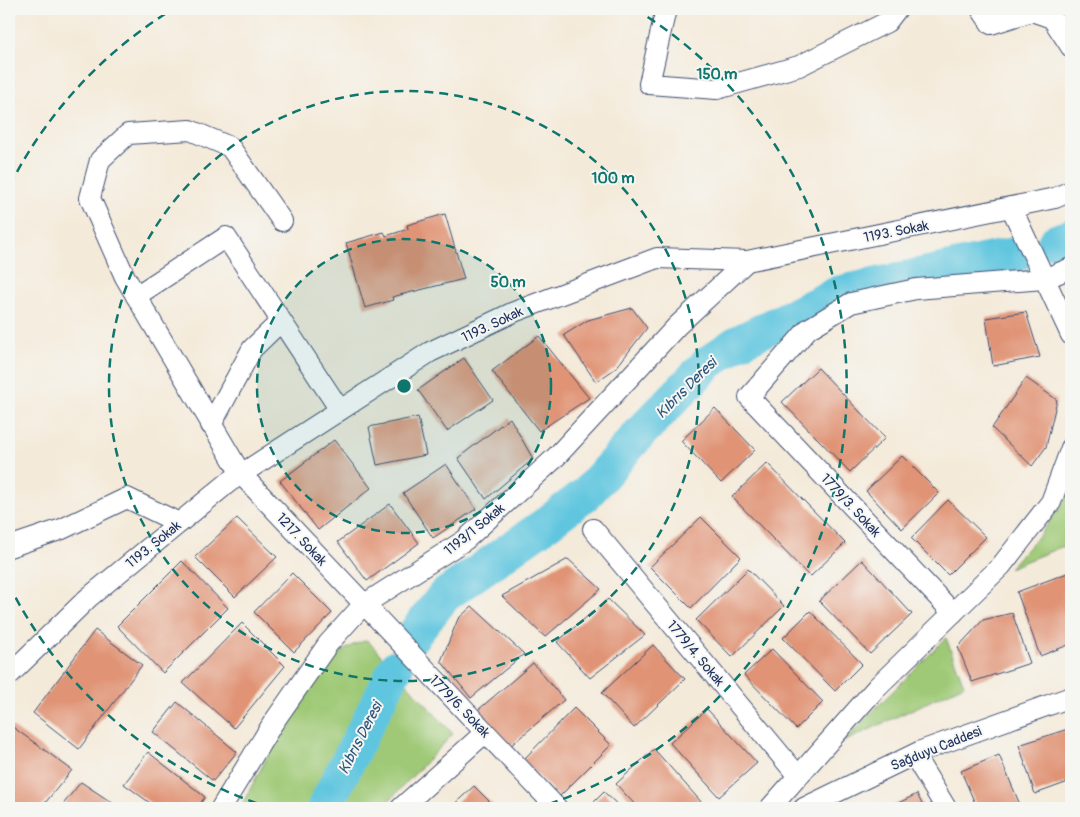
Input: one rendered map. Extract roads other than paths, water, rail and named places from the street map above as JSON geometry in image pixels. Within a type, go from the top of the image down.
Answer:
[{"type":"street","points":[[666,9],[649,84],[717,90],[799,66],[906,9]]},
{"type":"street","points":[[981,9],[991,24],[1032,11],[1052,18],[1071,47]]},
{"type":"street","name":"1217. Sokak","points":[[282,220],[230,148],[190,130],[128,134],[100,160],[90,198],[125,277],[241,474],[362,605]]},
{"type":"street","name":"1193. Sokak","points":[[9,675],[88,598],[241,474],[438,348],[514,312],[657,258],[747,261],[1055,198],[1071,191]]},
{"type":"street","points":[[1011,207],[1071,335]]},
{"type":"street","points":[[136,296],[226,237],[340,410]]},
{"type":"street","name":"1193/1 Sokak","points":[[221,808],[278,715],[328,644],[362,605],[465,540],[555,458],[678,326],[747,261]]},
{"type":"street","points":[[1044,279],[1071,268]]},
{"type":"street","name":"1779/3. Sokak","points":[[953,612],[749,397],[808,329],[851,303],[916,289],[1044,279]]},
{"type":"street","points":[[211,425],[252,349],[282,321]]},
{"type":"street","points":[[770,808],[876,687],[1001,566],[1051,502],[1071,448]]},
{"type":"street","points":[[9,547],[62,529],[127,498],[179,523]]},
{"type":"street","name":"1779/4. Sokak","points":[[593,529],[798,776]]},
{"type":"street","name":"1779/6. Sokak","points":[[362,605],[557,808]]},
{"type":"street","name":"Sağduyu Caddesi","points":[[804,808],[914,755],[1071,697]]},
{"type":"street","points":[[401,808],[479,738]]},
{"type":"street","points":[[914,755],[946,808]]},
{"type":"waterway","name":"Kıbrıs Deresi","points":[[1055,242],[1071,236]]},
{"type":"waterway","name":"Kıbrıs Deresi","points":[[412,637],[444,596],[587,493],[641,432],[708,363],[735,344],[839,293],[1025,252]]},
{"type":"waterway","name":"Kıbrıs Deresi","points":[[324,808],[396,667]]}]
